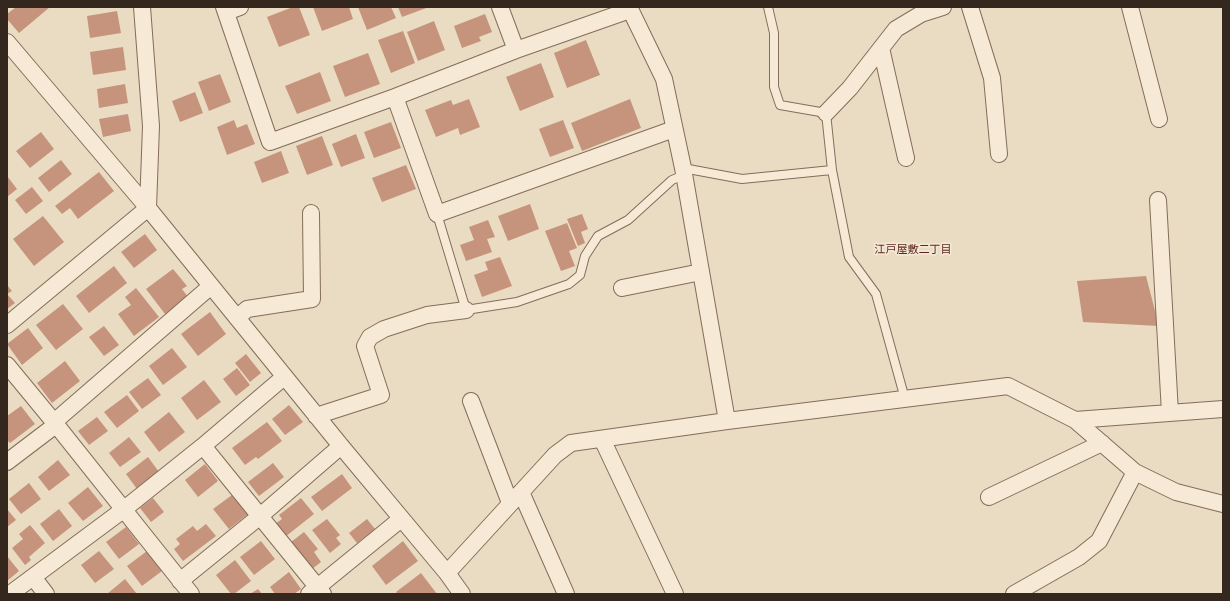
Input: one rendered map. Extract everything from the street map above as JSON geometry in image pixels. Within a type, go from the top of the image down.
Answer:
[{"type":"street","points":[[7,325],[148,208],[151,126],[142,7]]},
{"type":"street","points":[[500,7],[516,50]]},
{"type":"street","points":[[826,114],[850,88],[896,29],[921,14],[942,7]]},
{"type":"street","points":[[970,7],[992,78],[999,154]]},
{"type":"street","points":[[1130,7],[1159,119]]},
{"type":"street","points":[[230,9],[270,142],[395,97],[629,8],[664,79],[683,172],[727,421]]},
{"type":"street","points":[[7,42],[148,208],[284,377],[447,573],[458,592]]},
{"type":"street","points":[[881,48],[906,158]]},
{"type":"street","points":[[395,97],[438,214],[674,128]]},
{"type":"street","points":[[1158,200],[1170,413]]},
{"type":"street","points":[[237,318],[248,309],[312,299],[311,213]]},
{"type":"street","points":[[622,288],[701,272]]},
{"type":"street","points":[[7,462],[55,423],[211,286]]},
{"type":"street","points":[[316,416],[381,395],[365,346],[370,337],[384,329],[427,315],[466,310]]},
{"type":"street","points":[[7,365],[191,594]]},
{"type":"street","points":[[10,594],[123,510],[203,446],[284,377]]},
{"type":"street","points":[[447,573],[555,455],[571,443],[727,421],[1008,386],[1075,420],[1135,472],[1176,492],[1223,504]]},
{"type":"street","points":[[471,401],[516,498],[566,594]]},
{"type":"street","points":[[1075,420],[1223,409]]},
{"type":"street","points":[[602,439],[675,594]]},
{"type":"street","points":[[989,497],[1102,443]]},
{"type":"street","points":[[203,446],[316,592],[401,519]]},
{"type":"street","points":[[180,581],[259,517],[341,446]]},
{"type":"street","points":[[1014,594],[1079,557],[1099,541],[1135,472]]},
{"type":"street","points":[[33,577],[46,594]]},
{"type":"lane","points":[[768,7],[774,33],[774,87],[780,105],[826,114],[832,170],[849,257],[876,294],[905,399]]},
{"type":"lane","points":[[438,214],[466,310],[517,302],[569,284],[580,275],[585,256],[598,236],[628,220],[672,180],[683,172],[742,180],[832,170]]},
{"type":"building","points":[[16,7],[50,7],[19,33],[7,19],[7,14]]},
{"type":"building","points":[[293,7],[299,7],[310,35],[279,47],[267,17]]},
{"type":"building","points":[[313,7],[349,7],[353,19],[322,31]]},
{"type":"building","points":[[358,7],[391,7],[396,18],[367,30]]},
{"type":"building","points":[[398,7],[429,7],[402,17]]},
{"type":"building","points":[[117,11],[121,33],[90,38],[87,16]]},
{"type":"building","points":[[485,14],[492,32],[479,37],[481,41],[462,48],[454,26]]},
{"type":"building","points":[[434,21],[445,50],[418,61],[407,32]]},
{"type":"building","points":[[403,31],[415,63],[391,73],[378,40]]},
{"type":"building","points":[[586,40],[600,75],[567,88],[554,53]]},
{"type":"building","points":[[123,47],[126,70],[93,75],[90,52]]},
{"type":"building","points":[[368,53],[380,84],[345,97],[333,66]]},
{"type":"building","points":[[541,63],[554,97],[520,111],[506,77]]},
{"type":"building","points":[[320,72],[331,101],[297,114],[285,86]]},
{"type":"building","points":[[220,74],[231,102],[209,111],[198,82]]},
{"type":"building","points":[[125,84],[128,103],[99,108],[97,89]]},
{"type":"building","points":[[195,92],[203,113],[180,122],[172,101]]},
{"type":"building","points":[[469,99],[480,127],[460,135],[458,128],[436,137],[425,110],[451,100],[453,105]]},
{"type":"building","points":[[630,99],[641,128],[582,151],[571,123]]},
{"type":"building","points":[[128,114],[131,131],[103,137],[99,119]]},
{"type":"building","points":[[234,120],[237,128],[247,124],[255,144],[227,155],[217,127]]},
{"type":"building","points":[[563,120],[574,148],[550,157],[539,129]]},
{"type":"building","points":[[391,122],[401,148],[374,158],[364,132]]},
{"type":"building","points":[[41,132],[54,149],[30,168],[16,151]]},
{"type":"building","points":[[356,134],[365,158],[341,167],[332,144]]},
{"type":"building","points":[[322,136],[333,165],[307,175],[296,146]]},
{"type":"building","points":[[281,151],[289,173],[262,183],[254,162]]},
{"type":"building","points":[[61,160],[72,174],[49,192],[38,178]]},
{"type":"building","points":[[406,165],[416,189],[382,202],[372,178]]},
{"type":"building","points":[[99,172],[114,191],[78,219],[70,208],[62,214],[55,206]]},
{"type":"building","points":[[7,176],[17,189],[7,197]]},
{"type":"building","points":[[32,187],[43,201],[26,214],[15,200]]},
{"type":"building","points":[[530,204],[539,229],[508,241],[498,216]]},
{"type":"building","points":[[582,214],[588,229],[581,232],[585,243],[578,246],[567,219]]},
{"type":"building","points":[[43,216],[64,242],[34,266],[13,239]]},
{"type":"building","points":[[488,220],[495,237],[487,239],[492,252],[466,261],[460,245],[474,240],[469,227]]},
{"type":"building","points":[[567,223],[577,248],[569,251],[575,266],[561,271],[545,231]]},
{"type":"building","points":[[145,234],[157,250],[134,268],[121,252]]},
{"type":"building","points":[[500,257],[512,286],[482,297],[474,275],[488,270],[485,262]]},
{"type":"building","points":[[114,266],[127,283],[89,313],[76,296]]},
{"type":"building","points":[[173,269],[187,286],[182,289],[188,297],[165,314],[146,289]]},
{"type":"building","points":[[1146,276],[1159,326],[1083,322],[1077,281]]},
{"type":"building","points":[[7,285],[12,291],[7,294]]},
{"type":"building","points":[[136,288],[159,317],[134,336],[118,314],[131,305],[125,297]]},
{"type":"building","points":[[7,294],[15,303],[7,309]]},
{"type":"building","points":[[63,304],[83,329],[56,350],[36,325]]},
{"type":"building","points":[[210,312],[226,334],[198,356],[181,334]]},
{"type":"building","points":[[104,326],[119,345],[104,356],[89,337]]},
{"type":"building","points":[[28,328],[43,348],[22,365],[7,344]]},
{"type":"building","points":[[172,348],[187,367],[163,385],[149,366]]},
{"type":"building","points":[[246,354],[261,373],[250,382],[235,363]]},
{"type":"building","points":[[65,361],[80,381],[52,403],[37,383]]},
{"type":"building","points":[[237,368],[250,385],[236,396],[223,379]]},
{"type":"building","points":[[148,378],[161,395],[142,409],[129,392]]},
{"type":"building","points":[[204,380],[221,402],[197,420],[181,398]]},
{"type":"building","points":[[127,395],[139,411],[117,428],[104,412]]},
{"type":"building","points":[[289,405],[303,422],[285,435],[272,419]]},
{"type":"building","points":[[21,406],[35,424],[10,443],[7,440],[7,416]]},
{"type":"building","points":[[169,412],[185,432],[159,452],[144,432]]},
{"type":"building","points":[[97,417],[108,431],[89,445],[78,431]]},
{"type":"building","points":[[267,422],[282,441],[258,459],[256,457],[245,465],[232,448]]},
{"type":"building","points":[[129,437],[141,452],[120,467],[109,453]]},
{"type":"building","points":[[148,457],[159,472],[137,489],[126,474]]},
{"type":"building","points":[[58,460],[70,475],[49,491],[38,477]]},
{"type":"building","points":[[273,463],[284,477],[259,496],[248,482]]},
{"type":"building","points":[[205,464],[218,481],[198,497],[185,480]]},
{"type":"building","points":[[342,474],[352,488],[322,511],[311,497]]},
{"type":"building","points":[[29,483],[41,499],[21,514],[9,499]]},
{"type":"building","points":[[88,487],[103,506],[83,521],[68,503]]},
{"type":"building","points":[[232,495],[248,514],[229,529],[213,509]]},
{"type":"building","points":[[153,498],[164,512],[151,522],[140,508]]},
{"type":"building","points":[[301,498],[314,514],[285,537],[275,524],[282,519],[279,515]]},
{"type":"building","points":[[7,509],[16,520],[7,527]]},
{"type":"building","points":[[59,509],[72,526],[53,541],[40,524]]},
{"type":"building","points":[[327,519],[340,535],[336,538],[341,544],[330,553],[312,530]]},
{"type":"building","points":[[367,519],[375,529],[357,543],[349,533]]},
{"type":"building","points":[[206,524],[216,536],[183,561],[174,549],[180,544],[176,539],[193,526],[197,531]]},
{"type":"building","points":[[30,525],[45,543],[29,557],[31,560],[25,565],[12,548],[23,539],[19,534]]},
{"type":"building","points":[[126,527],[139,544],[119,559],[106,542]]},
{"type":"building","points":[[304,532],[318,549],[314,552],[321,562],[312,569],[291,542]]},
{"type":"building","points":[[261,541],[275,559],[254,575],[240,557]]},
{"type":"building","points":[[403,541],[418,561],[386,585],[372,566]]},
{"type":"building","points":[[99,551],[114,569],[95,583],[81,565]]},
{"type":"building","points":[[147,551],[162,571],[142,586],[127,566]]},
{"type":"building","points":[[7,556],[19,571],[7,581]]},
{"type":"building","points":[[235,560],[251,581],[234,594],[231,594],[216,575]]},
{"type":"building","points":[[289,572],[301,589],[294,594],[275,594],[270,587]]},
{"type":"building","points":[[421,573],[437,594],[398,594],[396,592]]},
{"type":"building","points":[[125,579],[137,594],[107,594]]},
{"type":"building","points":[[258,589],[262,594],[250,594]]},
{"type":"district","name":"江戸屋敷二丁目","points":[[913,250]]}]
